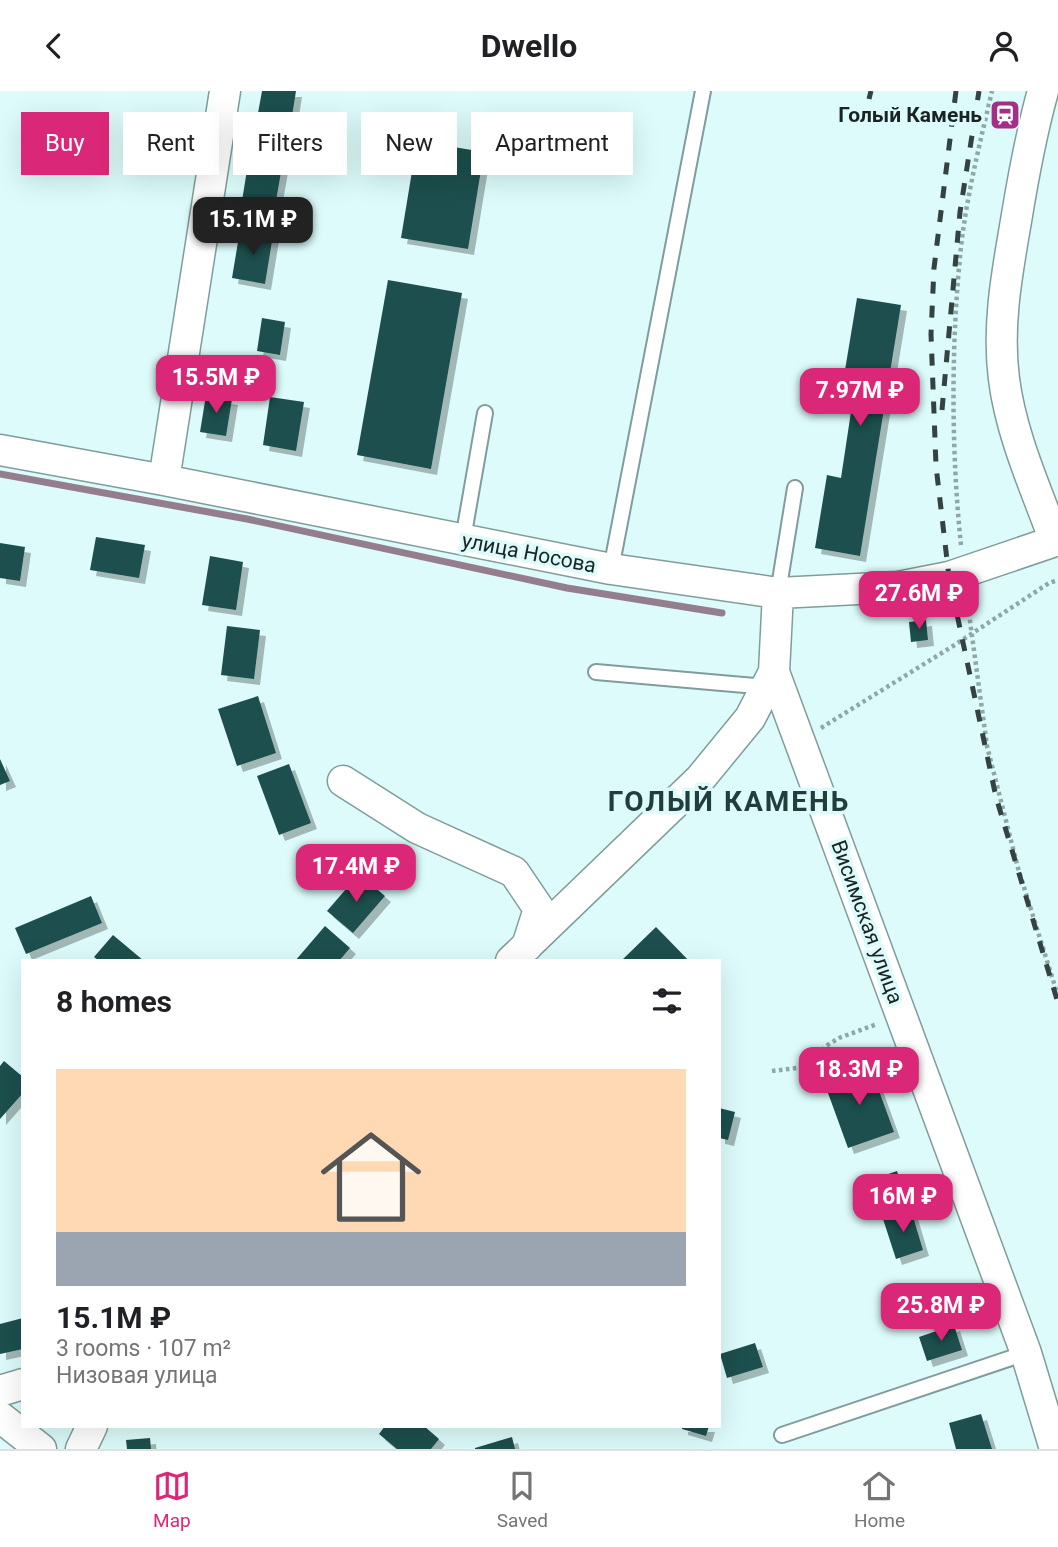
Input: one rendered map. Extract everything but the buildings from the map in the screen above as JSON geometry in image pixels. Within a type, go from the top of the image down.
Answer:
[{"type":"street","points":[[164,480],[225,91]]},
{"type":"street","points":[[1043,91],[1020,195],[1002,325],[1004,379],[1014,428],[1057,544]]},
{"type":"street","name":"улица Носова","points":[[0,450],[611,569],[778,593],[865,591],[898,587],[949,577],[1057,544]]},
{"type":"street","points":[[518,953],[700,779],[750,718],[770,680],[778,593]]},
{"type":"street","name":"Висимская улица","points":[[770,680],[800,741],[1026,1353],[1055,1449]]},
{"type":"street","points":[[343,781],[417,828],[514,872],[539,909],[518,953]]},
{"type":"street","points":[[0,1391],[21,1385]]},
{"type":"street","points":[[0,1417],[41,1449]]},
{"type":"street","points":[[81,1449],[91,1428]]},
{"type":"lane","points":[[611,569],[703,91]]},
{"type":"lane","points":[[464,539],[485,412]]},
{"type":"lane","points":[[778,593],[795,488]]},
{"type":"lane","points":[[596,672],[770,680]]},
{"type":"lane","points":[[782,1435],[1026,1353]]},
{"type":"path","points":[[800,741],[1049,583],[1058,580]]},
{"type":"path","points":[[772,1071],[797,1068],[810,1062],[825,1046],[839,1038],[901,1015]]},
{"type":"waterway","points":[[0,474],[247,519],[567,588],[722,613]]},
{"type":"railway","points":[[869,99],[871,91]]},
{"type":"railway","points":[[956,91],[934,268],[931,334],[936,466],[949,577],[996,797],[1058,1003]]},
{"type":"railway","points":[[942,410],[960,212],[979,91]]},
{"type":"place","name":"Голый Камень","points":[[1005,115]]},
{"type":"district","name":"ГОЛЫЙ КАМЕНЬ","points":[[729,801]]}]
